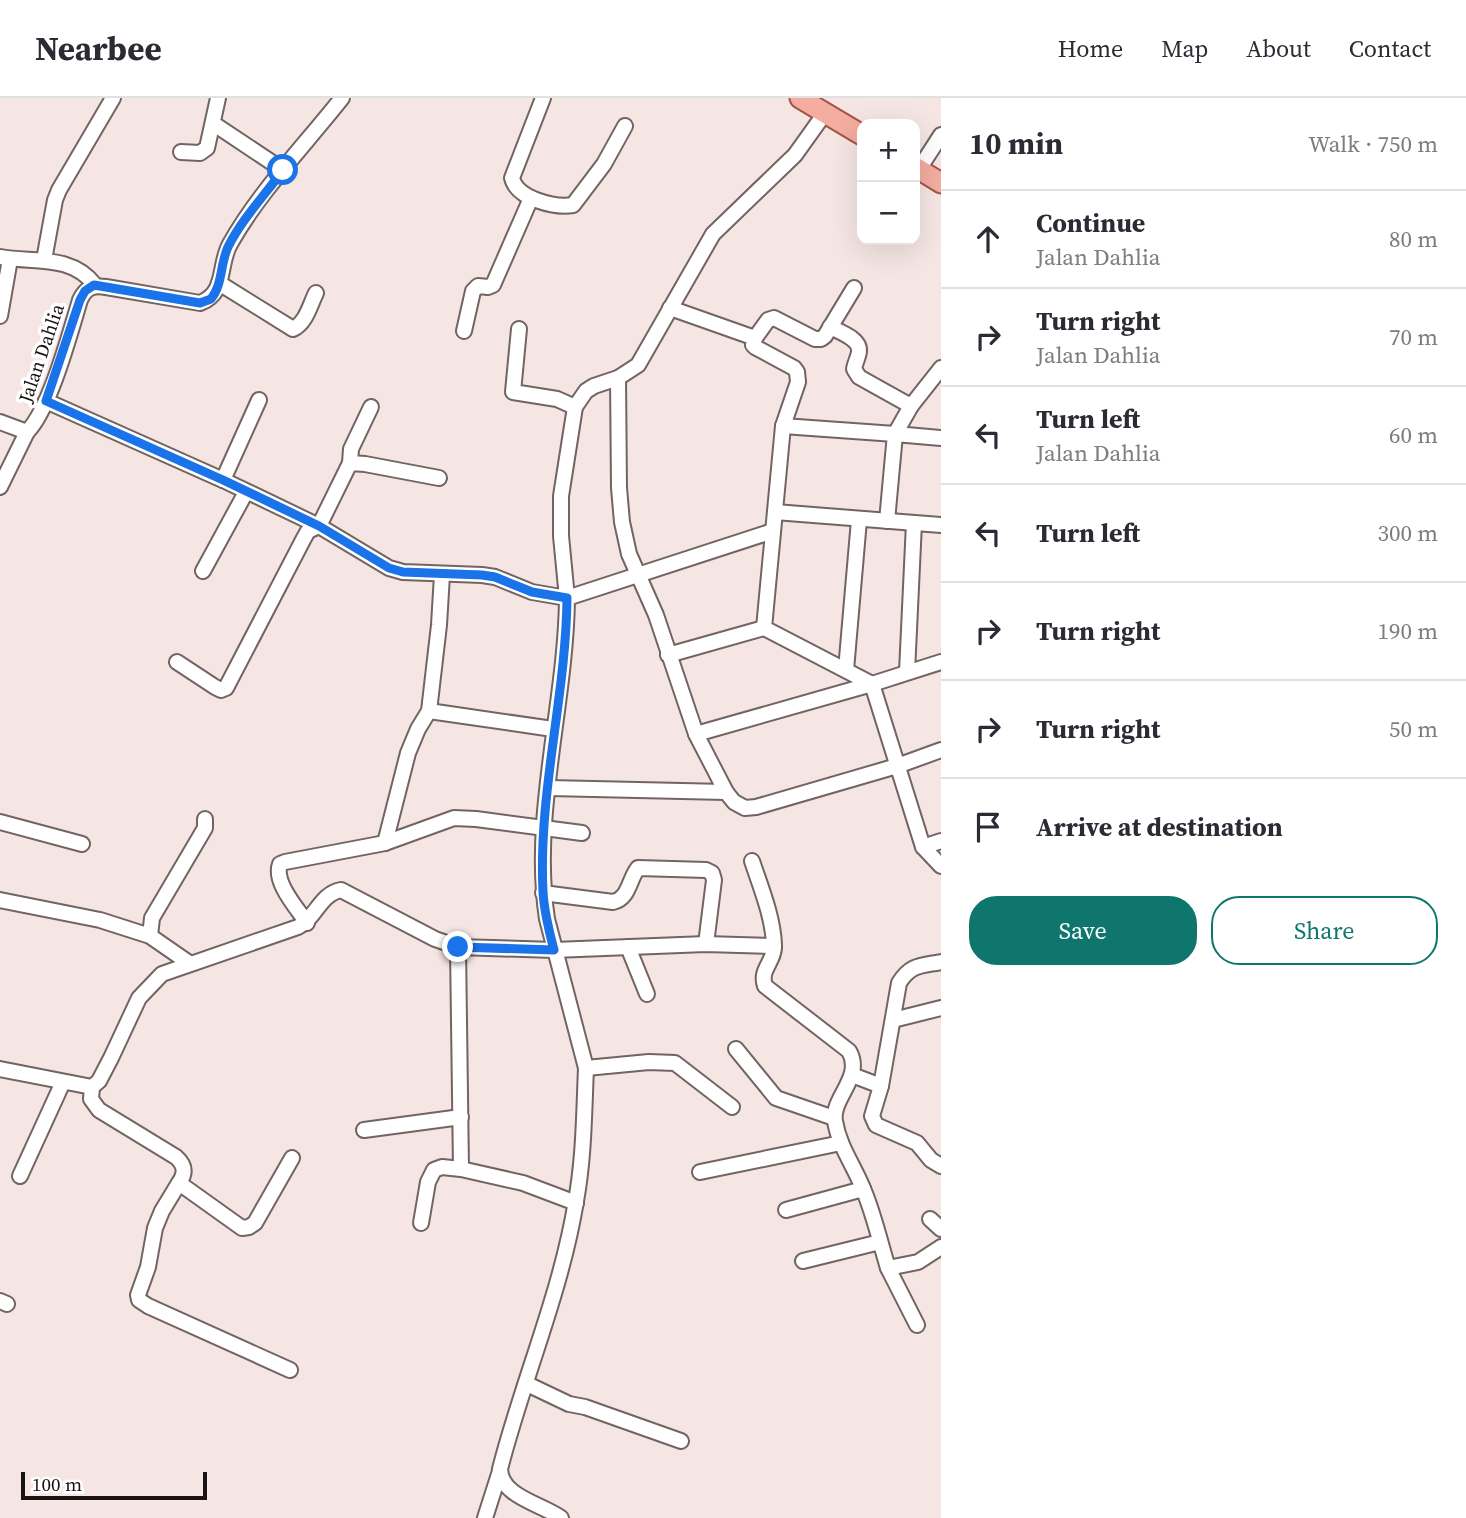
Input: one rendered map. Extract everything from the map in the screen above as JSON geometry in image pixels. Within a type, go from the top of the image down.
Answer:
[{"type":"main road","points":[[800,98],[857,132]]},
{"type":"main road","points":[[920,170],[941,183]]},
{"type":"street","points":[[44,260],[59,190],[113,98]]},
{"type":"street","points":[[181,152],[200,153],[209,143],[218,98]]},
{"type":"street","points":[[0,316],[5,258],[44,260],[80,270],[94,285],[200,303],[211,299],[232,241],[283,170],[342,98]]},
{"type":"street","points":[[543,98],[512,178],[517,188],[531,198],[573,205],[604,164],[625,126]]},
{"type":"street","points":[[485,1518],[558,1278],[576,1203],[582,1156],[586,1068],[554,950],[543,893],[553,729],[564,656],[567,598],[561,536],[561,496],[575,407],[586,391],[631,372],[643,358],[713,234],[795,155],[825,113]]},
{"type":"street","points":[[214,124],[283,170]]},
{"type":"street","points":[[920,164],[941,135]]},
{"type":"street","points":[[464,331],[475,288],[493,285],[531,198]]},
{"type":"street","points":[[219,283],[293,329],[298,328],[303,321],[316,293]]},
{"type":"street","name":"Jalan Dahlia","points":[[0,422],[27,432],[35,424],[46,401],[81,296],[94,285]]},
{"type":"street","points":[[764,628],[783,426],[798,382],[797,372],[753,345],[768,320],[774,318],[821,339],[854,288]]},
{"type":"street","points":[[670,308],[755,338]]},
{"type":"street","points":[[830,327],[859,345],[854,369],[859,377],[911,406]]},
{"type":"street","points":[[519,329],[513,392],[557,399],[575,407]]},
{"type":"street","points":[[887,521],[895,433],[911,406],[941,368]]},
{"type":"street","points":[[618,378],[619,488],[622,522],[629,554],[656,615],[696,734],[726,792],[734,802],[745,808],[756,807],[897,766],[941,750]]},
{"type":"street","points":[[223,480],[259,400]]},
{"type":"street","points":[[46,401],[223,480],[319,526],[389,568],[403,572],[495,577],[532,592],[567,598],[773,531]]},
{"type":"street","points":[[177,662],[215,687],[221,690],[226,688],[308,531],[319,526],[349,463],[351,449],[371,407]]},
{"type":"street","points":[[783,426],[941,438]]},
{"type":"street","points":[[0,487],[27,432]]},
{"type":"street","points":[[349,463],[439,478]]},
{"type":"street","points":[[203,571],[246,492]]},
{"type":"street","points":[[775,512],[941,525]]},
{"type":"street","points":[[846,670],[859,520]]},
{"type":"street","points":[[907,672],[914,523]]},
{"type":"street","points":[[384,843],[408,753],[429,711],[442,575]]},
{"type":"street","points":[[668,654],[764,628],[872,684],[923,847],[941,866]]},
{"type":"street","points":[[696,734],[941,662]]},
{"type":"street","points":[[429,711],[553,729]]},
{"type":"street","points":[[549,788],[726,792]]},
{"type":"street","points":[[307,923],[280,880],[280,864],[384,843],[454,818],[582,833]]},
{"type":"street","points":[[150,936],[152,918],[205,828],[205,819]]},
{"type":"street","points":[[0,822],[82,844]]},
{"type":"street","points":[[923,847],[941,841]]},
{"type":"street","points":[[752,861],[775,946],[774,955],[762,978],[765,986],[849,1051],[854,1062],[852,1075],[834,1118],[841,1143],[863,1189],[888,1268],[917,1325]]},
{"type":"street","points":[[543,893],[613,902],[620,901],[624,896],[638,869],[706,870],[712,873],[714,880],[706,944]]},
{"type":"street","points":[[290,1370],[139,1300],[155,1228],[162,1211],[184,1176],[181,1162],[99,1110],[91,1099],[92,1087],[99,1081],[139,998],[162,974],[307,923],[327,895],[341,890],[435,939],[458,947],[554,950],[706,944],[775,946]]},
{"type":"street","points":[[0,900],[100,920],[150,936],[189,963]]},
{"type":"street","points":[[458,947],[461,1169]]},
{"type":"street","points":[[628,947],[647,994]]},
{"type":"street","points":[[941,962],[913,967],[899,983],[881,1087],[872,1116],[874,1122],[917,1143],[931,1160],[941,1166]]},
{"type":"street","points":[[893,1020],[941,1008]]},
{"type":"street","points":[[736,1049],[776,1098],[834,1118]]},
{"type":"street","points":[[586,1068],[649,1062],[675,1063],[732,1107]]},
{"type":"street","points":[[0,1069],[92,1087]]},
{"type":"street","points":[[852,1075],[881,1087]]},
{"type":"street","points":[[20,1176],[63,1082]]},
{"type":"street","points":[[364,1130],[461,1117]]},
{"type":"street","points":[[700,1172],[841,1143]]},
{"type":"street","points":[[179,1183],[238,1226],[249,1227],[255,1223],[292,1158]]},
{"type":"street","points":[[421,1223],[428,1182],[433,1170],[442,1167],[523,1182],[576,1203]]},
{"type":"street","points":[[786,1210],[863,1189]]},
{"type":"street","points":[[803,1261],[880,1242]]},
{"type":"street","points":[[888,1268],[918,1262],[941,1247]]},
{"type":"street","points":[[527,1384],[569,1404],[585,1407],[681,1441]]},
{"type":"street","points":[[500,1469],[500,1479],[510,1490],[561,1518]]},
{"type":"route","points":[[283,170],[227,249],[219,283],[211,299],[200,303],[94,285],[88,288],[80,300],[46,401],[319,526],[389,568],[403,572],[495,577],[532,592],[567,598],[564,656],[553,729],[543,868],[543,893],[554,950],[458,947]]}]
